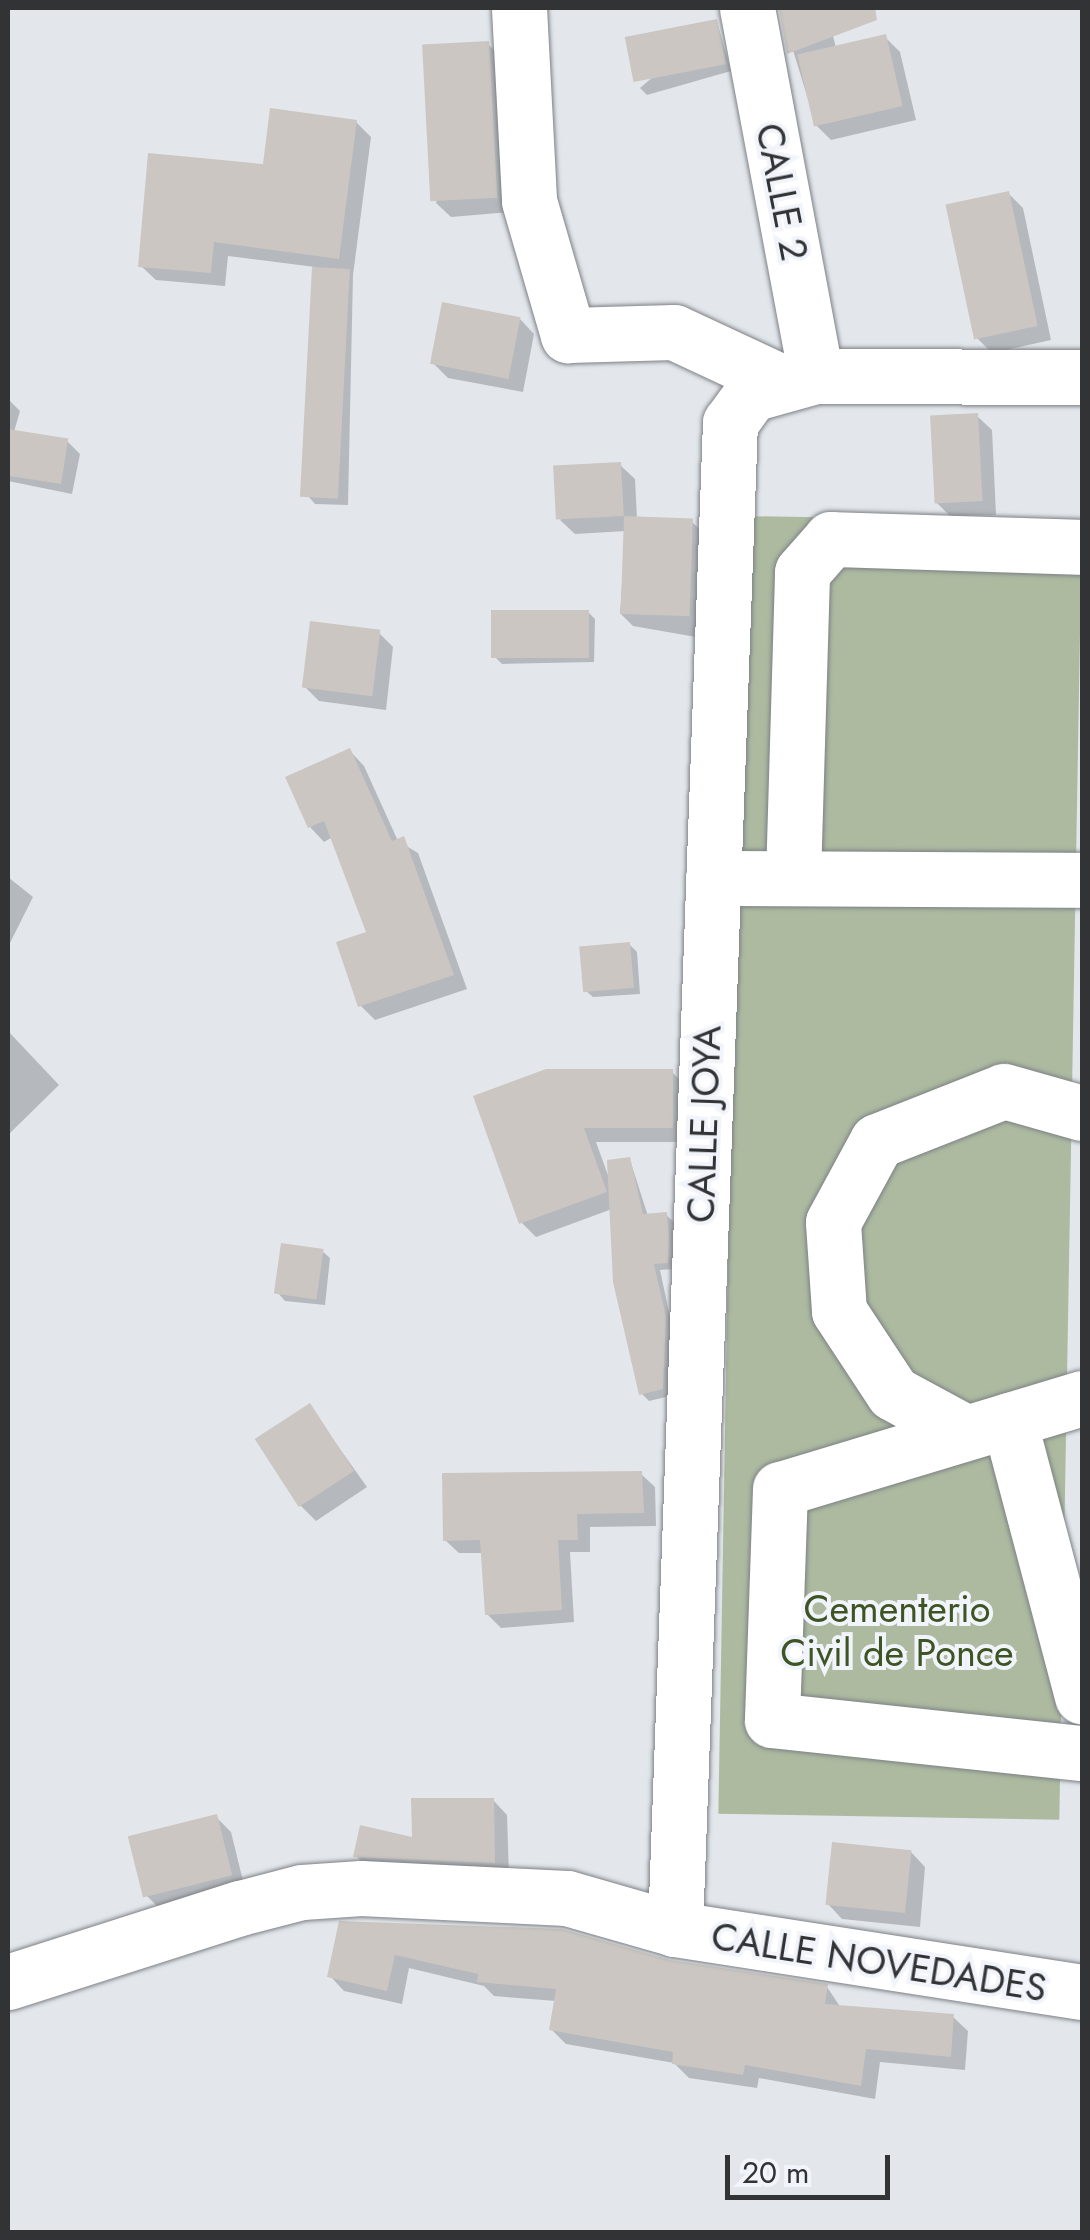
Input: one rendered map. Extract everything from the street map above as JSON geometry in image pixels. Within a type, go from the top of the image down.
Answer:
[{"type":"street","points":[[519,8],[529,201],[568,335],[674,332],[798,378],[1082,377]]},
{"type":"street","name":"CALLE 2","points":[[748,8],[798,378]]},
{"type":"street","name":"CALLE JOYA","points":[[675,1929],[730,423],[751,394],[798,378]]},
{"type":"street","points":[[793,878],[802,572],[831,539],[1082,547]]},
{"type":"street","points":[[713,878],[1082,880]]},
{"type":"street","points":[[987,1426],[893,1393],[839,1310],[833,1222],[877,1141],[1004,1091],[1082,1113]]},
{"type":"street","points":[[1082,1398],[780,1489],[772,1720],[1082,1753]]},
{"type":"street","points":[[987,1426],[1082,1697]]},
{"type":"street","name":"CALLE NOVEDADES","points":[[8,1982],[302,1892],[361,1888],[567,1898],[675,1929],[1082,1992]]},
{"type":"green space","name":"Cementerio Civil de Ponce","points":[[741,516],[1082,522],[1059,1820],[718,1814]]},
{"type":"building","points":[[779,8],[875,8],[877,20],[787,54]]},
{"type":"building","points":[[717,19],[726,64],[634,82],[625,37]]},
{"type":"building","points":[[886,34],[903,106],[814,127],[797,54]]},
{"type":"building","points":[[489,41],[497,198],[430,201],[422,45]]},
{"type":"building","points":[[270,108],[357,120],[339,259],[214,242],[211,273],[138,267],[148,153],[263,164]]},
{"type":"building","points":[[1009,191],[1038,326],[974,339],[945,205]]},
{"type":"building","points":[[312,267],[350,269],[338,499],[300,497]]},
{"type":"building","points":[[442,302],[521,317],[509,379],[430,364]]},
{"type":"building","points":[[978,413],[983,501],[935,503],[930,416]]},
{"type":"building","points":[[8,429],[68,439],[61,484],[8,476]]},
{"type":"building","points":[[621,462],[624,516],[556,519],[553,466]]},
{"type":"building","points":[[624,516],[693,518],[690,616],[621,614]]},
{"type":"building","points":[[491,610],[589,610],[589,658],[491,658]]},
{"type":"building","points":[[310,621],[380,630],[372,696],[302,688]]},
{"type":"building","points":[[350,748],[392,841],[404,836],[454,975],[358,1007],[336,942],[366,932],[324,821],[308,828],[285,777]]},
{"type":"building","points":[[630,942],[634,988],[583,992],[579,946]]},
{"type":"building","points":[[546,1069],[673,1069],[673,1128],[584,1128],[607,1192],[519,1224],[473,1096]]},
{"type":"building","points":[[630,1157],[643,1214],[667,1212],[669,1237],[668,1263],[654,1264],[666,1317],[663,1389],[639,1395],[613,1282],[607,1160]]},
{"type":"building","points":[[281,1243],[324,1249],[316,1299],[274,1294]]},
{"type":"building","points":[[310,1403],[354,1471],[299,1507],[255,1439]]},
{"type":"building","points":[[642,1471],[644,1513],[577,1514],[578,1540],[558,1540],[562,1610],[485,1615],[480,1540],[443,1541],[442,1473]]},
{"type":"building","points":[[411,1798],[494,1798],[495,1863],[353,1857],[360,1825],[412,1837]]},
{"type":"building","points":[[217,1814],[232,1875],[143,1897],[128,1836]]},
{"type":"building","points":[[832,1842],[912,1850],[905,1913],[825,1905]]},
{"type":"building","points":[[339,1921],[562,1929],[670,1960],[828,1984],[825,2004],[954,2014],[951,2057],[866,2049],[861,2086],[745,2065],[743,2075],[672,2064],[673,2052],[549,2030],[556,1989],[477,1982],[478,1974],[395,1955],[387,1991],[327,1977]]}]
